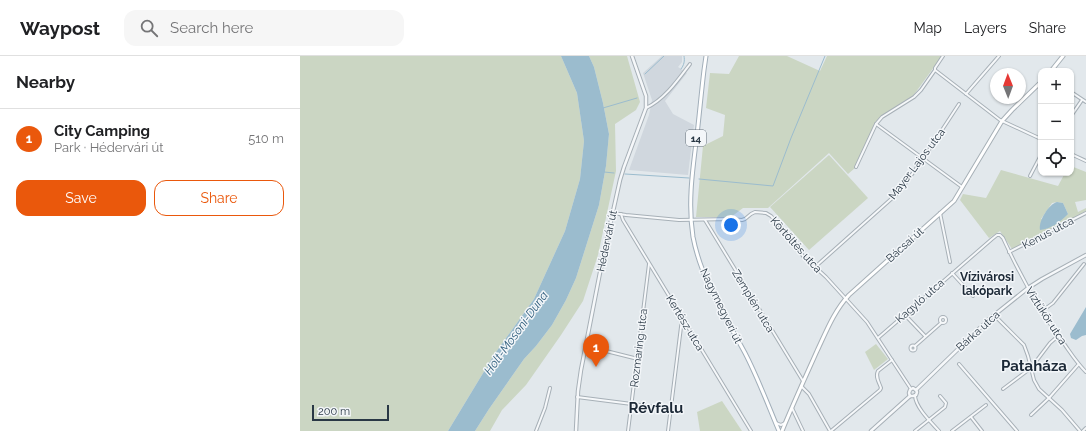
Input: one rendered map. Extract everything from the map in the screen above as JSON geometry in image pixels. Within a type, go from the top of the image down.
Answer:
[{"type":"main road","name":"Nagymegyeri út","points":[[706,56],[691,180],[691,220],[696,248],[707,281],[745,354],[779,431]]},
{"type":"main road","points":[[1053,68],[1063,56]]},
{"type":"main road","name":"Bácsai út","points":[[782,431],[803,381],[830,323],[841,304],[954,201],[1002,121],[1038,85]]},
{"type":"street","name":"Hédervári út","points":[[576,431],[577,397],[581,370],[604,252],[624,166],[646,108],[646,96],[632,56]]},
{"type":"street","points":[[856,167],[876,124],[882,117],[914,97],[921,90],[943,56]]},
{"type":"street","points":[[966,94],[999,56]]},
{"type":"street","points":[[646,108],[653,105],[660,99],[690,64]]},
{"type":"street","points":[[935,70],[1002,121],[1038,139]]},
{"type":"street","points":[[1074,94],[1086,102]]},
{"type":"street","points":[[1074,112],[1082,100]]},
{"type":"street","name":"Mayer Lajos utca","points":[[815,267],[899,192],[923,159],[959,104]]},
{"type":"street","points":[[876,124],[962,187]]},
{"type":"street","points":[[1074,155],[1086,161]]},
{"type":"street","points":[[1030,176],[1038,161]]},
{"type":"street","name":"Körtöltés utca","points":[[691,220],[742,220],[746,219],[755,212],[768,214],[777,221],[803,256],[826,277],[865,320],[911,389]]},
{"type":"street","points":[[613,213],[691,220]]},
{"type":"street","points":[[940,213],[950,262]]},
{"type":"street","name":"Kenus utca","points":[[1009,252],[1086,213]]},
{"type":"street","name":"Kertész utca","points":[[622,214],[623,220],[751,431]]},
{"type":"street","name":"Zemplén utca","points":[[705,220],[803,381]]},
{"type":"street","name":"Kagyló utca","points":[[878,338],[992,239],[997,235],[1000,235]]},
{"type":"street","name":"Víztükör utca","points":[[1000,235],[1042,311],[1078,365],[1086,372]]},
{"type":"street","name":"Bárka utca","points":[[916,390],[988,320],[1028,288],[1086,254]]},
{"type":"street","name":"Rozmaring utca","points":[[628,431],[650,264]]},
{"type":"street","points":[[1042,311],[1053,303],[1084,264]]},
{"type":"street","points":[[952,273],[973,296]]},
{"type":"street","points":[[905,315],[925,336]]},
{"type":"street","points":[[668,431],[682,318]]},
{"type":"street","points":[[998,319],[1024,345],[1034,380],[1039,389],[1062,410],[1080,431]]},
{"type":"street","points":[[915,346],[941,323]]},
{"type":"street","points":[[1003,389],[1030,368],[1050,343],[1058,336]]},
{"type":"street","points":[[586,346],[638,359]]},
{"type":"street","points":[[801,386],[809,394],[831,431],[880,390],[881,388],[876,374],[892,360]]},
{"type":"street","points":[[959,364],[1017,431]]},
{"type":"street","points":[[1031,415],[1049,398],[1078,365]]},
{"type":"street","points":[[536,431],[545,408],[550,388]]},
{"type":"street","points":[[910,396],[909,393],[911,389],[914,388],[917,393],[915,400],[939,431]]},
{"type":"street","points":[[871,431],[910,396],[915,396]]},
{"type":"street","points":[[915,431],[945,407],[946,403],[940,396]]},
{"type":"street","points":[[577,397],[671,409]]},
{"type":"street","points":[[952,431],[986,405]]},
{"type":"street","points":[[792,408],[803,431]]},
{"type":"street","points":[[971,417],[982,431]]},
{"type":"street","points":[[774,420],[776,423],[781,425],[787,420]]},
{"type":"street","points":[[1083,431],[1086,428]]},
{"type":"shaded area","points":[[662,56],[682,56],[682,62],[678,67],[687,73],[665,101],[673,114],[694,125],[688,175],[629,170],[649,115],[652,100],[643,73]]},
{"type":"green space","points":[[300,56],[561,56],[577,93],[584,141],[580,179],[565,231],[534,299],[494,355],[448,431],[300,431]]},
{"type":"green space","points":[[589,56],[627,56],[640,102],[636,110],[615,124],[616,171],[598,255],[583,301],[561,335],[526,385],[502,410],[490,431],[475,431],[524,359],[552,325],[566,300],[576,278],[599,205],[606,166],[609,134],[594,67]]},
{"type":"green space","points":[[739,56],[787,56],[820,71],[827,56],[942,56],[913,96],[880,117],[875,123],[855,168],[848,174],[829,153],[768,208],[743,208],[731,217],[696,217],[703,146],[723,136],[725,115],[706,108],[710,73],[729,74]]},
{"type":"green space","points":[[829,155],[868,198],[809,250],[770,207]]},
{"type":"green space","points":[[1074,167],[1086,172],[1086,200],[1075,202],[1078,212],[1086,208],[1086,211],[1012,249],[1000,231],[989,238],[960,200],[963,194],[986,198],[1001,170],[1058,186],[1063,176],[1074,176]],"holes":[[[1057,202],[1063,203],[1068,214],[1041,219],[1052,203]]]},
{"type":"green space","points":[[876,344],[888,359],[874,370],[865,352]]},
{"type":"green space","points":[[722,401],[742,431],[700,431],[697,412]]},
{"type":"water","name":"Holt-Mosoni-Duna","points":[[561,56],[589,56],[594,67],[609,134],[606,166],[599,205],[576,278],[552,325],[524,359],[475,431],[448,431],[494,355],[534,299],[565,231],[580,179],[584,141],[577,93]]},
{"type":"water","points":[[1054,203],[1063,203],[1068,214],[1055,225],[1040,230],[1042,218],[1045,213]]},
{"type":"water","points":[[1086,307],[1086,335],[1076,340],[1071,338],[1070,334]]},
{"type":"waterway","points":[[645,74],[664,56]]},
{"type":"waterway","points":[[681,69],[684,63],[684,56]]},
{"type":"waterway","points":[[699,179],[773,186],[825,56]]},
{"type":"waterway","points":[[603,108],[637,98]]},
{"type":"waterway","points":[[604,172],[614,173]]},
{"type":"waterway","points":[[625,174],[689,178]]},
{"type":"place","name":"City Camping","points":[[596,367]]},
{"type":"district","name":"Vízivárosi lakópark","points":[[987,284]]},
{"type":"district","name":"Pataháza","points":[[1034,366]]},
{"type":"district","name":"Révfalu","points":[[656,408]]}]
